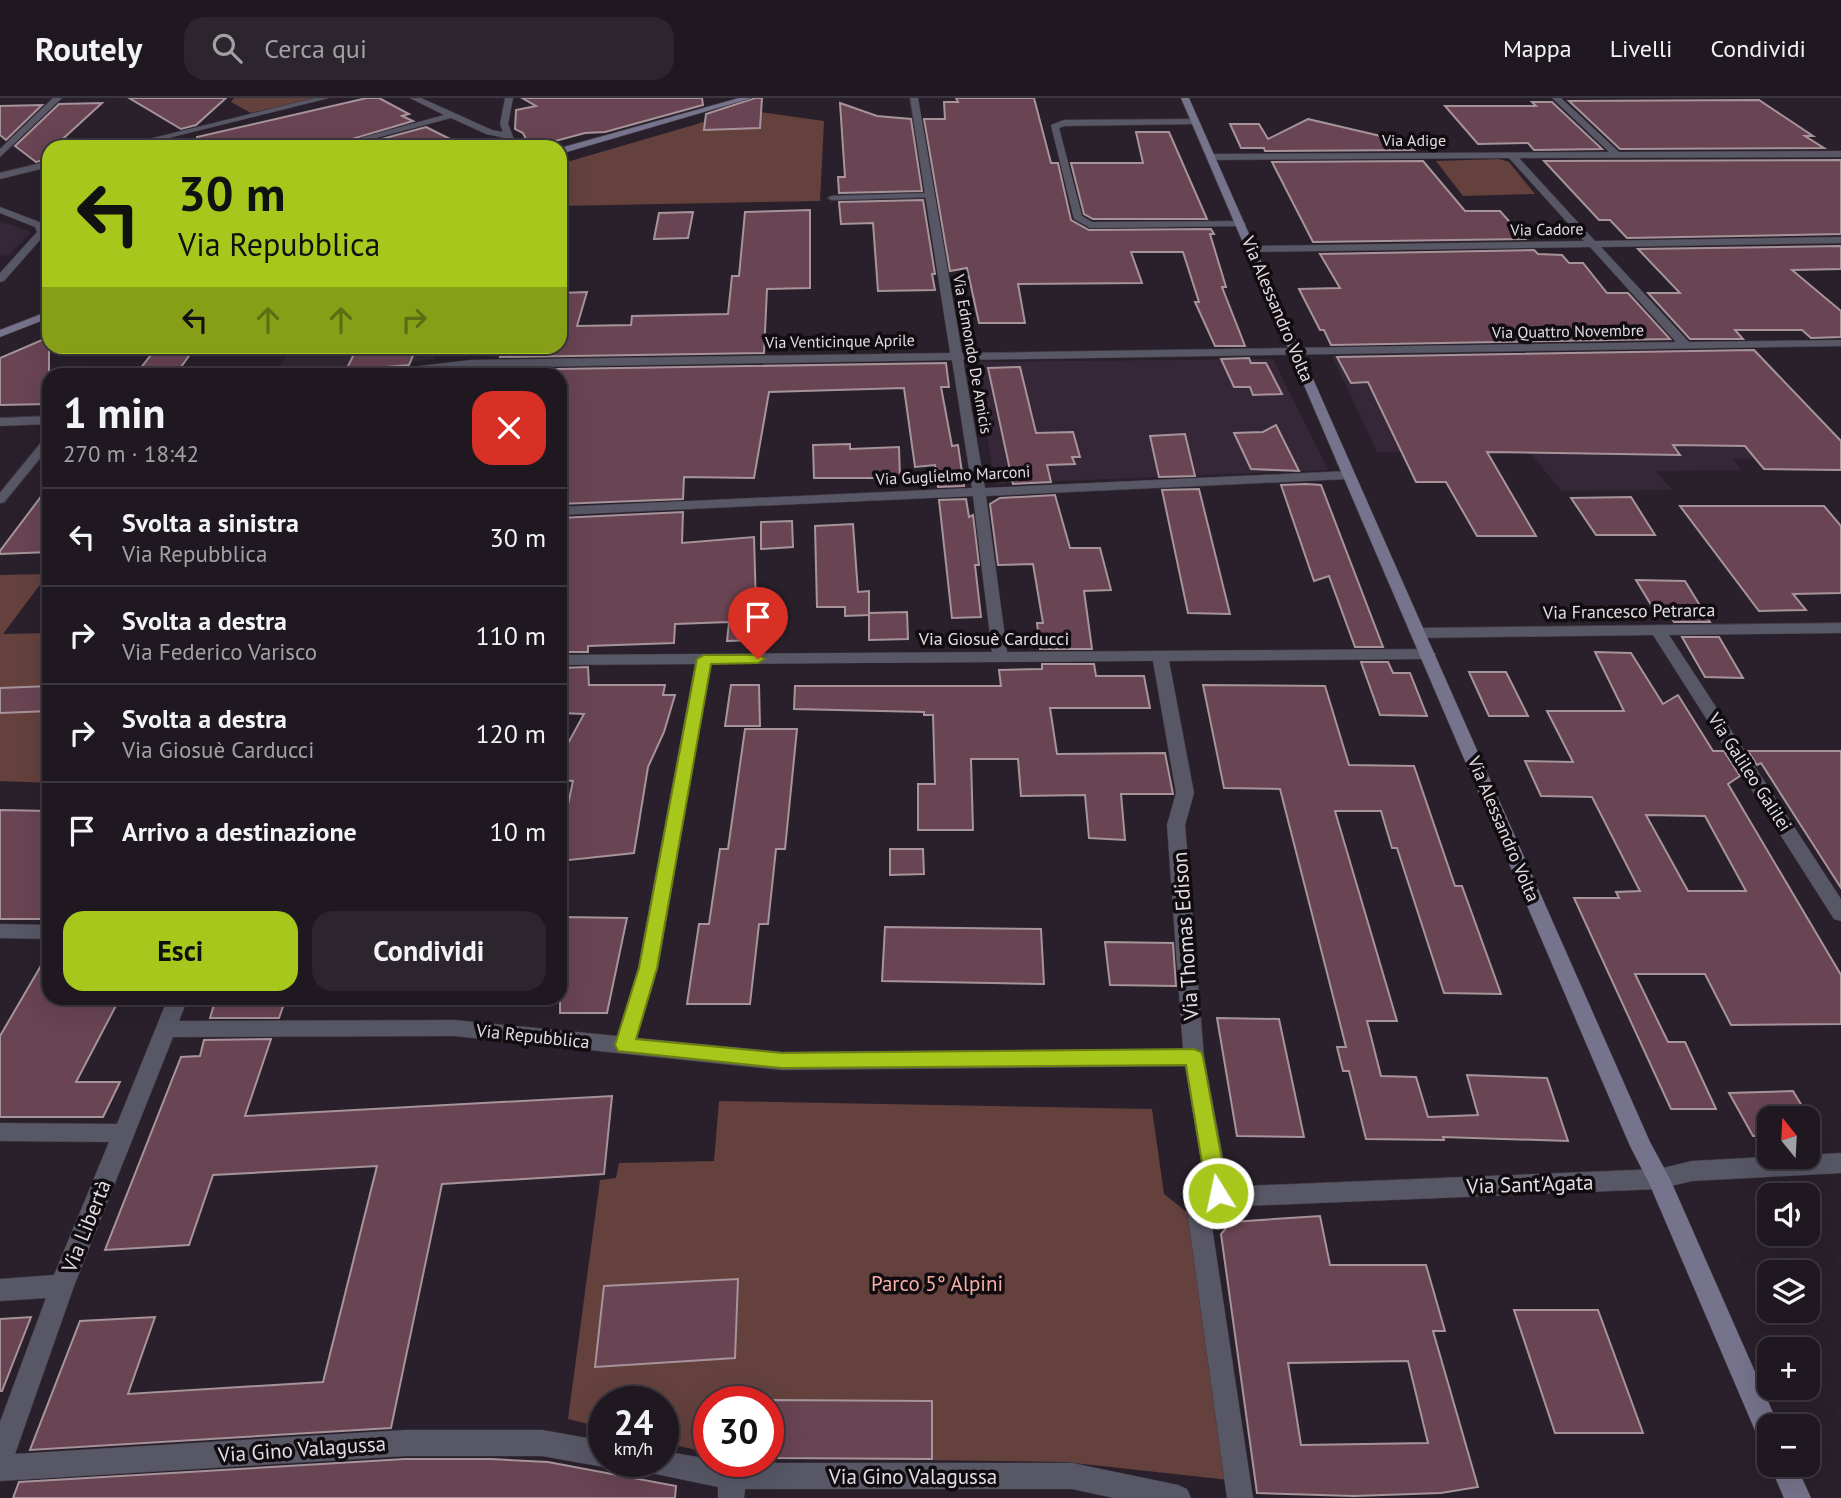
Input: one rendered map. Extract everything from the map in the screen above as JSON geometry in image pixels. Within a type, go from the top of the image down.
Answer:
[{"type":"street","points":[[0,154],[58,98]]},
{"type":"street","points":[[150,140],[325,98]]},
{"type":"street","points":[[414,98],[503,140]]},
{"type":"street","points":[[509,98],[504,124],[509,140]]},
{"type":"street","points":[[567,149],[748,98]]},
{"type":"street","name":"Via Edmondo De Amicis","points":[[914,98],[979,491],[1000,657]]},
{"type":"street","name":"Via Alessandro Volta","points":[[1185,98],[1253,249],[1348,475],[1641,1146],[1659,1179],[1761,1414]]},
{"type":"street","points":[[1556,98],[1617,155]]},
{"type":"street","points":[[358,140],[452,115]]},
{"type":"street","name":"Via Alessandro Volta","points":[[1196,122],[1064,123],[1054,127],[1077,217],[1090,225],[1241,224]]},
{"type":"street","name":"Via Adige","points":[[1212,157],[1841,154]]},
{"type":"street","points":[[1511,155],[1686,345]]},
{"type":"street","points":[[0,176],[42,166]]},
{"type":"street","points":[[1,208],[42,222]]},
{"type":"street","points":[[0,279],[42,229]]},
{"type":"street","name":"Via Cadore","points":[[1253,249],[1841,240]]},
{"type":"street","points":[[0,334],[42,317]]},
{"type":"street","name":"Via Quattro Novembre","points":[[1295,351],[1841,344]]},
{"type":"street","name":"Via Venticinque Aprile","points":[[428,368],[449,365],[1295,351]]},
{"type":"street","points":[[0,422],[42,420]]},
{"type":"street","name":"Via Guglielmo Marconi","points":[[567,511],[1348,475]]},
{"type":"street","name":"Via Francesco Petrarca","points":[[1418,633],[1841,628]]},
{"type":"street","name":"Via Galileo Galilei","points":[[1658,629],[1841,914]]},
{"type":"street","name":"Via Giosuè Carducci","points":[[567,660],[1428,654]]},
{"type":"street","name":"Via Thomas Edison","points":[[1160,656],[1185,793],[1176,825],[1194,1057],[1218,1193]]},
{"type":"street","points":[[625,1045],[648,968],[704,659]]},
{"type":"street","points":[[0,931],[42,932]]},
{"type":"street","name":"Via Libertà","points":[[0,1458],[62,1286],[175,1005]]},
{"type":"street","name":"Via Repubblica","points":[[164,1029],[454,1028],[782,1060],[1194,1057]]},
{"type":"street","points":[[0,1132],[123,1133]]},
{"type":"street","name":"Via Sant'Agata","points":[[1218,1193],[1243,1196],[1659,1179],[1692,1171],[1841,1163]]},
{"type":"street","points":[[1218,1193],[1198,1210],[1240,1498]]},
{"type":"street","points":[[0,1290],[62,1286]]},
{"type":"street","name":"Via Gino Valagussa","points":[[0,1468],[405,1443],[542,1443],[588,1451]]},
{"type":"street","name":"Via Gino Valagussa","points":[[679,1471],[732,1487],[1072,1476],[1178,1498]]},
{"type":"street","points":[[1788,1477],[1798,1498]]},
{"type":"lane","points":[[832,198],[929,195]]},
{"type":"lane","points":[[0,500],[42,449]]},
{"type":"shaded area","points":[[0,221],[31,232],[9,255],[0,256]]},
{"type":"shaded area","points":[[288,354],[436,354],[434,359],[373,368],[279,368]]},
{"type":"shaded area","points":[[1473,355],[1732,388],[1799,458],[1733,459],[1741,470],[1656,471],[1672,490],[1561,491],[1530,452],[1377,452],[1332,356]]},
{"type":"shaded area","points":[[1273,359],[1328,470],[995,484],[975,362]]},
{"type":"green space","points":[[234,98],[316,98],[251,113],[231,102]]},
{"type":"green space","points":[[745,110],[824,121],[820,201],[567,206],[567,162]]},
{"type":"green space","points":[[1499,159],[1509,162],[1535,194],[1463,196],[1436,161]]},
{"type":"green space","points":[[42,574],[42,582],[3,634],[42,633],[42,783],[0,781],[0,575]]},
{"type":"green space","name":"Parco 5° Alpini","points":[[719,1101],[1152,1109],[1164,1194],[1192,1216],[1229,1480],[1065,1462],[784,1458],[784,1386],[693,1386],[693,1449],[679,1446],[679,1386],[588,1386],[588,1424],[568,1419],[600,1180],[616,1178],[619,1163],[714,1161]]},
{"type":"building","points":[[129,98],[226,98],[196,125],[181,129]]},
{"type":"building","points":[[367,98],[379,98],[409,114],[402,116],[413,121],[349,140],[197,140],[197,137]]},
{"type":"building","points":[[522,98],[702,98],[703,105],[605,132],[585,133],[559,140],[526,140],[523,133],[515,129],[516,110],[536,106]]},
{"type":"building","points":[[762,98],[760,128],[704,130],[706,114]]},
{"type":"building","points":[[956,98],[1034,98],[1051,163],[1058,163],[1071,220],[1089,230],[1211,229],[1214,234],[1210,234],[1226,287],[1222,287],[1245,346],[1215,346],[1195,302],[1199,302],[1183,252],[1131,252],[1142,283],[1018,284],[1025,323],[979,323],[967,268],[950,271],[924,119],[945,119],[944,102],[958,102]]},
{"type":"building","points":[[1759,100],[1813,136],[1805,136],[1824,148],[1620,149],[1569,101]]},
{"type":"building","points":[[1532,102],[1552,102],[1602,149],[1534,150],[1528,143],[1478,144],[1445,106],[1536,106]]},
{"type":"building","points":[[102,103],[62,140],[42,140],[42,161],[36,162],[15,146],[59,104]]},
{"type":"building","points":[[840,103],[877,116],[911,119],[922,191],[839,193],[838,177],[845,177]]},
{"type":"building","points":[[42,105],[6,140],[0,135],[0,106]]},
{"type":"building","points":[[1308,119],[1406,142],[1414,150],[1265,151],[1264,148],[1241,148],[1230,124],[1259,124],[1268,139]]},
{"type":"building","points":[[426,127],[452,140],[378,140]]},
{"type":"building","points":[[1136,132],[1169,132],[1207,219],[1093,219],[1084,214],[1071,163],[1143,163]]},
{"type":"building","points":[[1841,160],[1841,234],[1627,238],[1610,220],[1599,220],[1544,161]]},
{"type":"building","points":[[1423,161],[1465,211],[1500,211],[1525,239],[1313,242],[1272,162]]},
{"type":"building","points":[[923,200],[935,274],[932,274],[935,290],[878,291],[873,223],[841,224],[839,202]]},
{"type":"building","points":[[810,210],[810,288],[767,289],[764,353],[500,357],[501,354],[567,354],[567,293],[587,292],[577,326],[631,325],[632,316],[728,314],[732,276],[739,276],[745,212]]},
{"type":"building","points":[[693,212],[688,238],[654,239],[659,213]]},
{"type":"building","points":[[1841,246],[1841,269],[1792,270],[1841,311],[1841,337],[1811,338],[1802,330],[1735,330],[1743,339],[1690,339],[1648,293],[1680,293],[1638,249]]},
{"type":"building","points":[[1534,250],[1538,254],[1562,255],[1569,263],[1583,263],[1607,293],[1628,293],[1670,339],[1331,345],[1324,330],[1320,330],[1299,289],[1340,288],[1320,254]]},
{"type":"building","points":[[42,340],[42,354],[49,354],[49,368],[42,368],[42,404],[0,405],[0,358]]},
{"type":"building","points":[[1754,350],[1841,441],[1841,470],[1764,469],[1745,446],[1673,445],[1680,455],[1487,452],[1536,536],[1477,536],[1446,482],[1416,482],[1368,382],[1351,383],[1337,357]]},
{"type":"building","points":[[152,354],[190,354],[180,368],[141,368]]},
{"type":"building","points":[[354,354],[414,354],[409,365],[347,368]]},
{"type":"building","points":[[1249,358],[1251,363],[1266,363],[1282,394],[1253,395],[1250,387],[1234,387],[1221,359]]},
{"type":"building","points":[[946,363],[949,387],[941,387],[952,446],[958,445],[964,486],[938,487],[935,465],[915,467],[904,388],[769,392],[754,478],[684,477],[683,499],[567,504],[567,369]]},
{"type":"building","points":[[1020,367],[1036,433],[1073,432],[1080,457],[1072,457],[1075,464],[1047,465],[1051,482],[1013,484],[988,368]]},
{"type":"building","points":[[1276,425],[1299,471],[1251,469],[1234,433],[1263,432]]},
{"type":"building","points":[[1185,434],[1195,476],[1159,477],[1150,436]]},
{"type":"building","points":[[850,444],[850,449],[899,447],[900,478],[814,478],[813,445]]},
{"type":"building","points":[[1281,485],[1321,485],[1383,647],[1355,647],[1329,576],[1314,581]]},
{"type":"building","points":[[1199,489],[1230,614],[1188,613],[1162,490]]},
{"type":"building","points":[[42,495],[42,552],[0,554]]},
{"type":"building","points":[[1055,495],[1070,548],[1100,548],[1111,590],[1084,591],[1092,649],[1040,649],[1037,623],[1043,623],[1033,564],[998,565],[990,504],[1000,498]]},
{"type":"building","points":[[1631,497],[1655,535],[1596,535],[1571,498]]},
{"type":"building","points":[[966,499],[969,517],[973,515],[981,617],[952,618],[939,500]]},
{"type":"building","points":[[1680,506],[1824,506],[1841,526],[1841,593],[1793,594],[1806,610],[1759,611]]},
{"type":"building","points":[[683,512],[682,543],[754,537],[757,640],[727,641],[729,622],[675,624],[674,643],[588,646],[588,652],[567,652],[567,518]]},
{"type":"building","points":[[792,521],[793,547],[761,549],[761,522]]},
{"type":"building","points":[[853,524],[858,592],[869,591],[869,615],[845,616],[845,607],[817,607],[815,526]]},
{"type":"building","points":[[1636,580],[1685,581],[1710,622],[1674,622],[1666,609],[1653,608]]},
{"type":"building","points":[[907,612],[908,639],[869,640],[869,613]]},
{"type":"building","points":[[1682,637],[1719,637],[1743,678],[1705,677]]},
{"type":"building","points":[[1595,652],[1631,653],[1663,704],[1678,695],[1713,751],[1724,751],[1740,776],[1728,784],[1841,975],[1841,1024],[1731,1025],[1705,974],[1635,974],[1668,1042],[1685,1042],[1716,1109],[1671,1109],[1574,898],[1619,898],[1616,892],[1640,891],[1592,797],[1541,796],[1525,761],[1573,762],[1547,711],[1624,711]],"holes":[[[1646,815],[1705,816],[1746,891],[1688,891]]]},
{"type":"building","points":[[1361,662],[1388,662],[1393,673],[1410,673],[1427,716],[1380,715]]},
{"type":"building","points":[[1042,664],[1094,664],[1096,676],[1144,676],[1150,708],[1050,708],[1057,754],[1165,753],[1173,794],[1121,794],[1125,840],[1089,838],[1085,795],[1021,796],[1018,759],[971,759],[973,830],[918,830],[918,784],[935,784],[933,715],[924,715],[924,712],[794,709],[795,686],[1001,686],[999,670],[1042,669]]},
{"type":"building","points":[[588,667],[589,685],[665,685],[663,695],[675,695],[664,732],[648,767],[634,853],[567,860],[567,810],[573,781],[567,781],[567,745],[584,714],[567,713],[567,668]]},
{"type":"building","points":[[1469,672],[1506,672],[1528,716],[1489,716]]},
{"type":"building","points":[[731,685],[759,685],[760,726],[725,726]]},
{"type":"building","points":[[1203,685],[1325,686],[1349,765],[1414,766],[1455,886],[1462,886],[1501,994],[1444,993],[1397,848],[1392,848],[1381,811],[1335,811],[1397,1021],[1367,1021],[1381,1076],[1416,1077],[1428,1117],[1478,1115],[1467,1075],[1547,1078],[1568,1141],[1443,1137],[1444,1140],[1366,1139],[1349,1071],[1343,1071],[1337,1047],[1346,1047],[1280,789],[1224,788]]},
{"type":"building","points":[[42,686],[42,711],[0,713],[0,688]]},
{"type":"building","points":[[745,729],[797,729],[785,849],[776,849],[768,924],[759,924],[750,1004],[687,1004],[699,924],[709,924],[720,849],[728,849]]},
{"type":"building","points":[[1748,751],[1841,751],[1841,888],[1761,763],[1757,765]]},
{"type":"building","points":[[0,810],[42,811],[42,919],[0,919]]},
{"type":"building","points":[[890,849],[923,849],[924,874],[890,875]]},
{"type":"building","points":[[567,917],[627,918],[607,1013],[560,1013],[560,1005],[567,1005]]},
{"type":"building","points":[[885,927],[1041,929],[1044,984],[882,981]]},
{"type":"building","points":[[1105,942],[1173,943],[1176,986],[1110,985]]},
{"type":"building","points":[[42,964],[42,1005],[116,1005],[76,1082],[120,1082],[103,1117],[0,1117],[0,1036]]},
{"type":"building","points":[[214,1005],[284,1005],[279,1018],[210,1018]]},
{"type":"building","points":[[1217,1018],[1279,1019],[1304,1137],[1237,1136]]},
{"type":"building","points":[[271,1039],[245,1116],[612,1096],[604,1174],[442,1184],[391,1428],[30,1450],[80,1321],[155,1317],[128,1394],[323,1382],[377,1166],[213,1175],[189,1245],[105,1250],[181,1057],[200,1056],[204,1040]]},
{"type":"building","points":[[1793,1091],[1802,1106],[1757,1106],[1757,1136],[1753,1136],[1729,1093]]},
{"type":"building","points":[[1320,1216],[1330,1265],[1426,1265],[1445,1331],[1433,1331],[1478,1487],[1441,1493],[1354,1496],[1257,1493],[1221,1234],[1231,1222]],"holes":[[[1408,1361],[1428,1443],[1301,1445],[1288,1363]]]},
{"type":"building","points":[[738,1279],[735,1358],[595,1367],[604,1286]]},
{"type":"building","points":[[1514,1310],[1598,1310],[1643,1433],[1555,1433]]},
{"type":"building","points":[[31,1317],[2,1391],[0,1391],[0,1319]]},
{"type":"building","points":[[784,1400],[932,1401],[932,1459],[784,1458]]},
{"type":"building","points":[[405,1459],[491,1459],[548,1462],[588,1470],[588,1477],[628,1477],[676,1486],[675,1498],[13,1498],[19,1482]]},
{"type":"route","points":[[758,659],[704,659],[648,968],[625,1045],[782,1060],[1194,1057],[1218,1193]]}]
